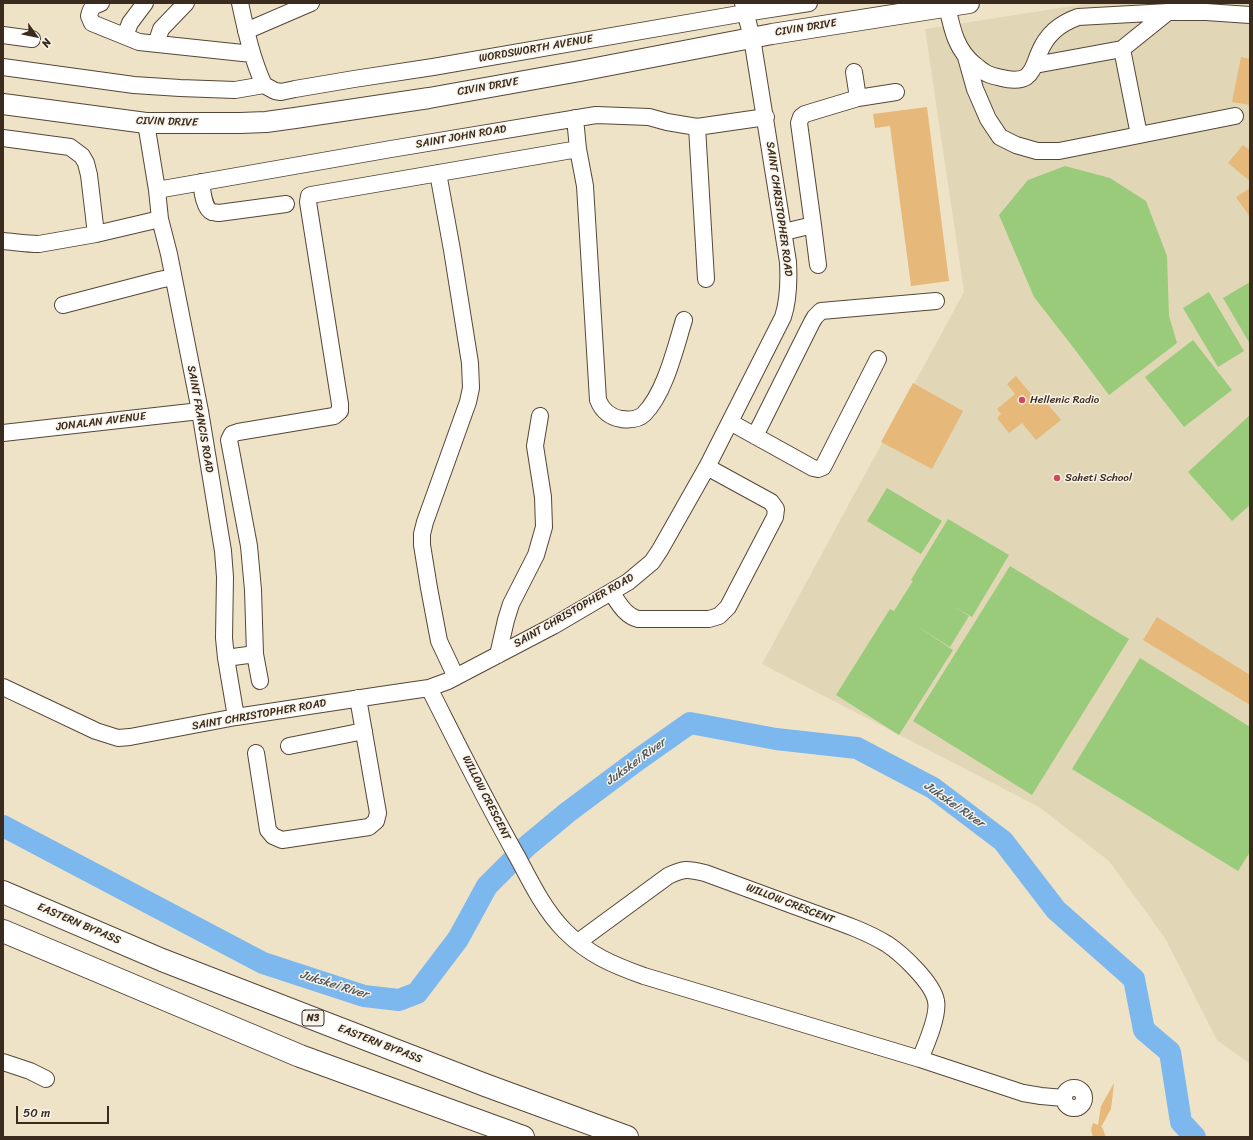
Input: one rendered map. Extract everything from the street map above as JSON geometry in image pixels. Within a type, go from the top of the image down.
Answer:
[{"type":"highway","name":"EASTERN BYPASS","points":[[3,892],[162,960],[485,1085],[626,1137]]},
{"type":"highway","points":[[3,931],[300,1056],[523,1137]]},
{"type":"main road","name":"CIVIN DRIVE","points":[[3,104],[146,123],[266,122],[429,98],[752,38],[969,3]]},
{"type":"street","points":[[101,3],[94,6],[90,11],[89,16],[92,23],[139,42],[252,54]]},
{"type":"street","points":[[125,36],[130,23],[145,3]]},
{"type":"street","points":[[156,44],[161,29],[186,3]]},
{"type":"street","points":[[3,67],[101,81],[165,87],[234,90],[264,85],[258,73],[252,54],[240,3]]},
{"type":"street","points":[[246,31],[311,3]]},
{"type":"street","name":"WORDSWORTH AVENUE","points":[[264,85],[275,91],[288,90],[354,78],[433,67],[744,8],[809,3]]},
{"type":"street","points":[[947,6],[954,35],[966,57],[987,74],[1011,80],[1025,78],[1032,71],[1039,53],[1056,28],[1065,22],[1078,17],[1168,12],[1206,12],[1250,15]]},
{"type":"street","name":"SAINT CHRISTOPHER ROAD","points":[[3,687],[96,732],[118,738],[236,717],[429,688],[456,677],[553,626],[628,582],[652,562],[707,467],[783,317],[786,307],[789,287],[788,262],[784,232],[752,38],[744,8]]},
{"type":"street","points":[[1035,65],[1122,48],[1168,12]]},
{"type":"street","points":[[3,35],[32,39]]},
{"type":"street","points":[[1122,48],[1139,135]]},
{"type":"street","points":[[966,57],[975,89],[988,119],[1000,137],[1016,145],[1037,151],[1059,151],[1235,116]]},
{"type":"street","points":[[854,72],[858,98]]},
{"type":"street","points":[[818,265],[799,123],[801,117],[805,114],[858,98],[896,92]]},
{"type":"street","name":"SAINT JOHN ROAD","points":[[157,190],[596,115],[649,117],[667,122],[697,127],[766,117]]},
{"type":"street","points":[[575,118],[578,149],[585,186],[598,400],[601,408],[618,418],[629,420],[636,419],[644,415],[659,393],[684,320]]},
{"type":"street","name":"SAINT FRANCIS ROAD","points":[[146,123],[160,218],[200,411],[222,551],[225,577],[224,638],[236,717]]},
{"type":"street","points":[[697,127],[706,279]]},
{"type":"street","points":[[3,138],[70,147],[82,156],[86,163],[89,175],[96,234]]},
{"type":"street","points":[[260,681],[255,654],[253,590],[249,546],[229,444],[229,437],[233,433],[238,432],[334,416],[341,408],[308,202],[309,196],[313,194],[578,149]]},
{"type":"street","points":[[438,173],[470,363],[471,388],[468,402],[427,515],[422,534],[429,588],[439,641],[456,677]]},
{"type":"street","points":[[201,182],[203,195],[208,209],[212,212],[219,213],[286,204]]},
{"type":"street","points":[[3,241],[39,244],[96,234],[160,218]]},
{"type":"street","points":[[784,232],[813,225]]},
{"type":"street","points":[[63,305],[173,277]]},
{"type":"street","points":[[755,436],[812,322],[821,311],[936,301]]},
{"type":"street","points":[[730,422],[813,468],[818,469],[823,467],[878,359]]},
{"type":"street","name":"JONALAN AVENUE","points":[[3,434],[200,411]]},
{"type":"street","points":[[498,654],[511,604],[536,554],[544,527],[543,497],[535,446],[540,416]]},
{"type":"street","points":[[611,592],[632,618],[638,619],[709,619],[719,616],[728,607],[775,517],[776,509],[770,502],[707,467]]},
{"type":"street","points":[[226,658],[255,654]]},
{"type":"street","name":"WILLOW CRESCENT","points":[[429,688],[532,885],[552,916],[565,931],[599,958],[644,976],[920,1059],[1022,1093],[1064,1098]]},
{"type":"street","points":[[256,753],[268,830],[273,836],[282,840],[369,826],[376,821],[378,813],[358,698]]},
{"type":"street","points":[[289,746],[364,731]]},
{"type":"street","name":"WILLOW CRESCENT","points":[[578,942],[640,895],[668,876],[680,870],[691,870],[712,876],[870,935],[900,953],[926,981],[933,991],[937,1002],[928,1040],[920,1059]]},
{"type":"street","points":[[3,1062],[30,1071],[46,1079]]},
{"type":"shaded area","name":"Saheti School","points":[[1092,3],[1250,4],[1250,1064],[1217,1040],[1165,938],[1109,861],[1039,807],[762,664],[964,292],[925,29]]},
{"type":"green space","points":[[1065,166],[1110,178],[1146,201],[1167,256],[1169,316],[1177,343],[1109,395],[1034,297],[999,215],[1028,180]]},
{"type":"green space","points":[[1250,282],[1250,344],[1223,298]]},
{"type":"green space","points":[[1209,292],[1244,351],[1218,367],[1183,308]]},
{"type":"green space","points":[[1193,340],[1232,390],[1184,427],[1145,377]]},
{"type":"green space","points":[[1250,415],[1250,505],[1232,521],[1188,472]]},
{"type":"green space","points":[[887,488],[942,521],[921,554],[867,521]]},
{"type":"green space","points":[[948,519],[1009,555],[972,617],[953,606],[969,616],[950,647],[917,626],[953,650],[899,735],[836,695],[890,609],[894,611]]},
{"type":"green space","points":[[1010,566],[1129,639],[1032,795],[913,721]]},
{"type":"green space","points":[[1140,658],[1250,727],[1250,852],[1238,871],[1072,769]]},
{"type":"building","points":[[1241,57],[1250,59],[1250,105],[1232,102]]},
{"type":"building","points":[[927,107],[949,281],[911,286],[890,126],[875,128],[873,114]]},
{"type":"building","points":[[1243,145],[1250,150],[1250,181],[1228,163]]},
{"type":"building","points":[[1250,188],[1250,217],[1236,197]]},
{"type":"building","name":"Hellenic Radio","points":[[1016,376],[1040,405],[1045,401],[1061,420],[1036,440],[1022,423],[1009,433],[997,418],[1001,414],[997,409],[1015,394],[1007,384]]},
{"type":"building","points":[[913,383],[963,411],[932,469],[881,442]]},
{"type":"building","points":[[1157,617],[1250,675],[1250,705],[1143,640]]},
{"type":"building","points":[[1114,1083],[1111,1109],[1101,1127],[1106,1137],[1093,1137],[1091,1130],[1093,1123],[1098,1125],[1101,1106]]},
{"type":"waterway","name":"Jukskei River","points":[[3,826],[263,963],[364,996],[399,1000],[417,993],[458,939],[487,886],[527,846],[568,812],[690,723],[776,739],[857,748],[933,788],[1003,841],[1056,910],[1134,979],[1144,1030],[1170,1052],[1181,1122],[1195,1137]]},
{"type":"place","name":"Hellenic Radio","points":[[1022,400]]},
{"type":"place","name":"Saheti School","points":[[1057,478]]}]
